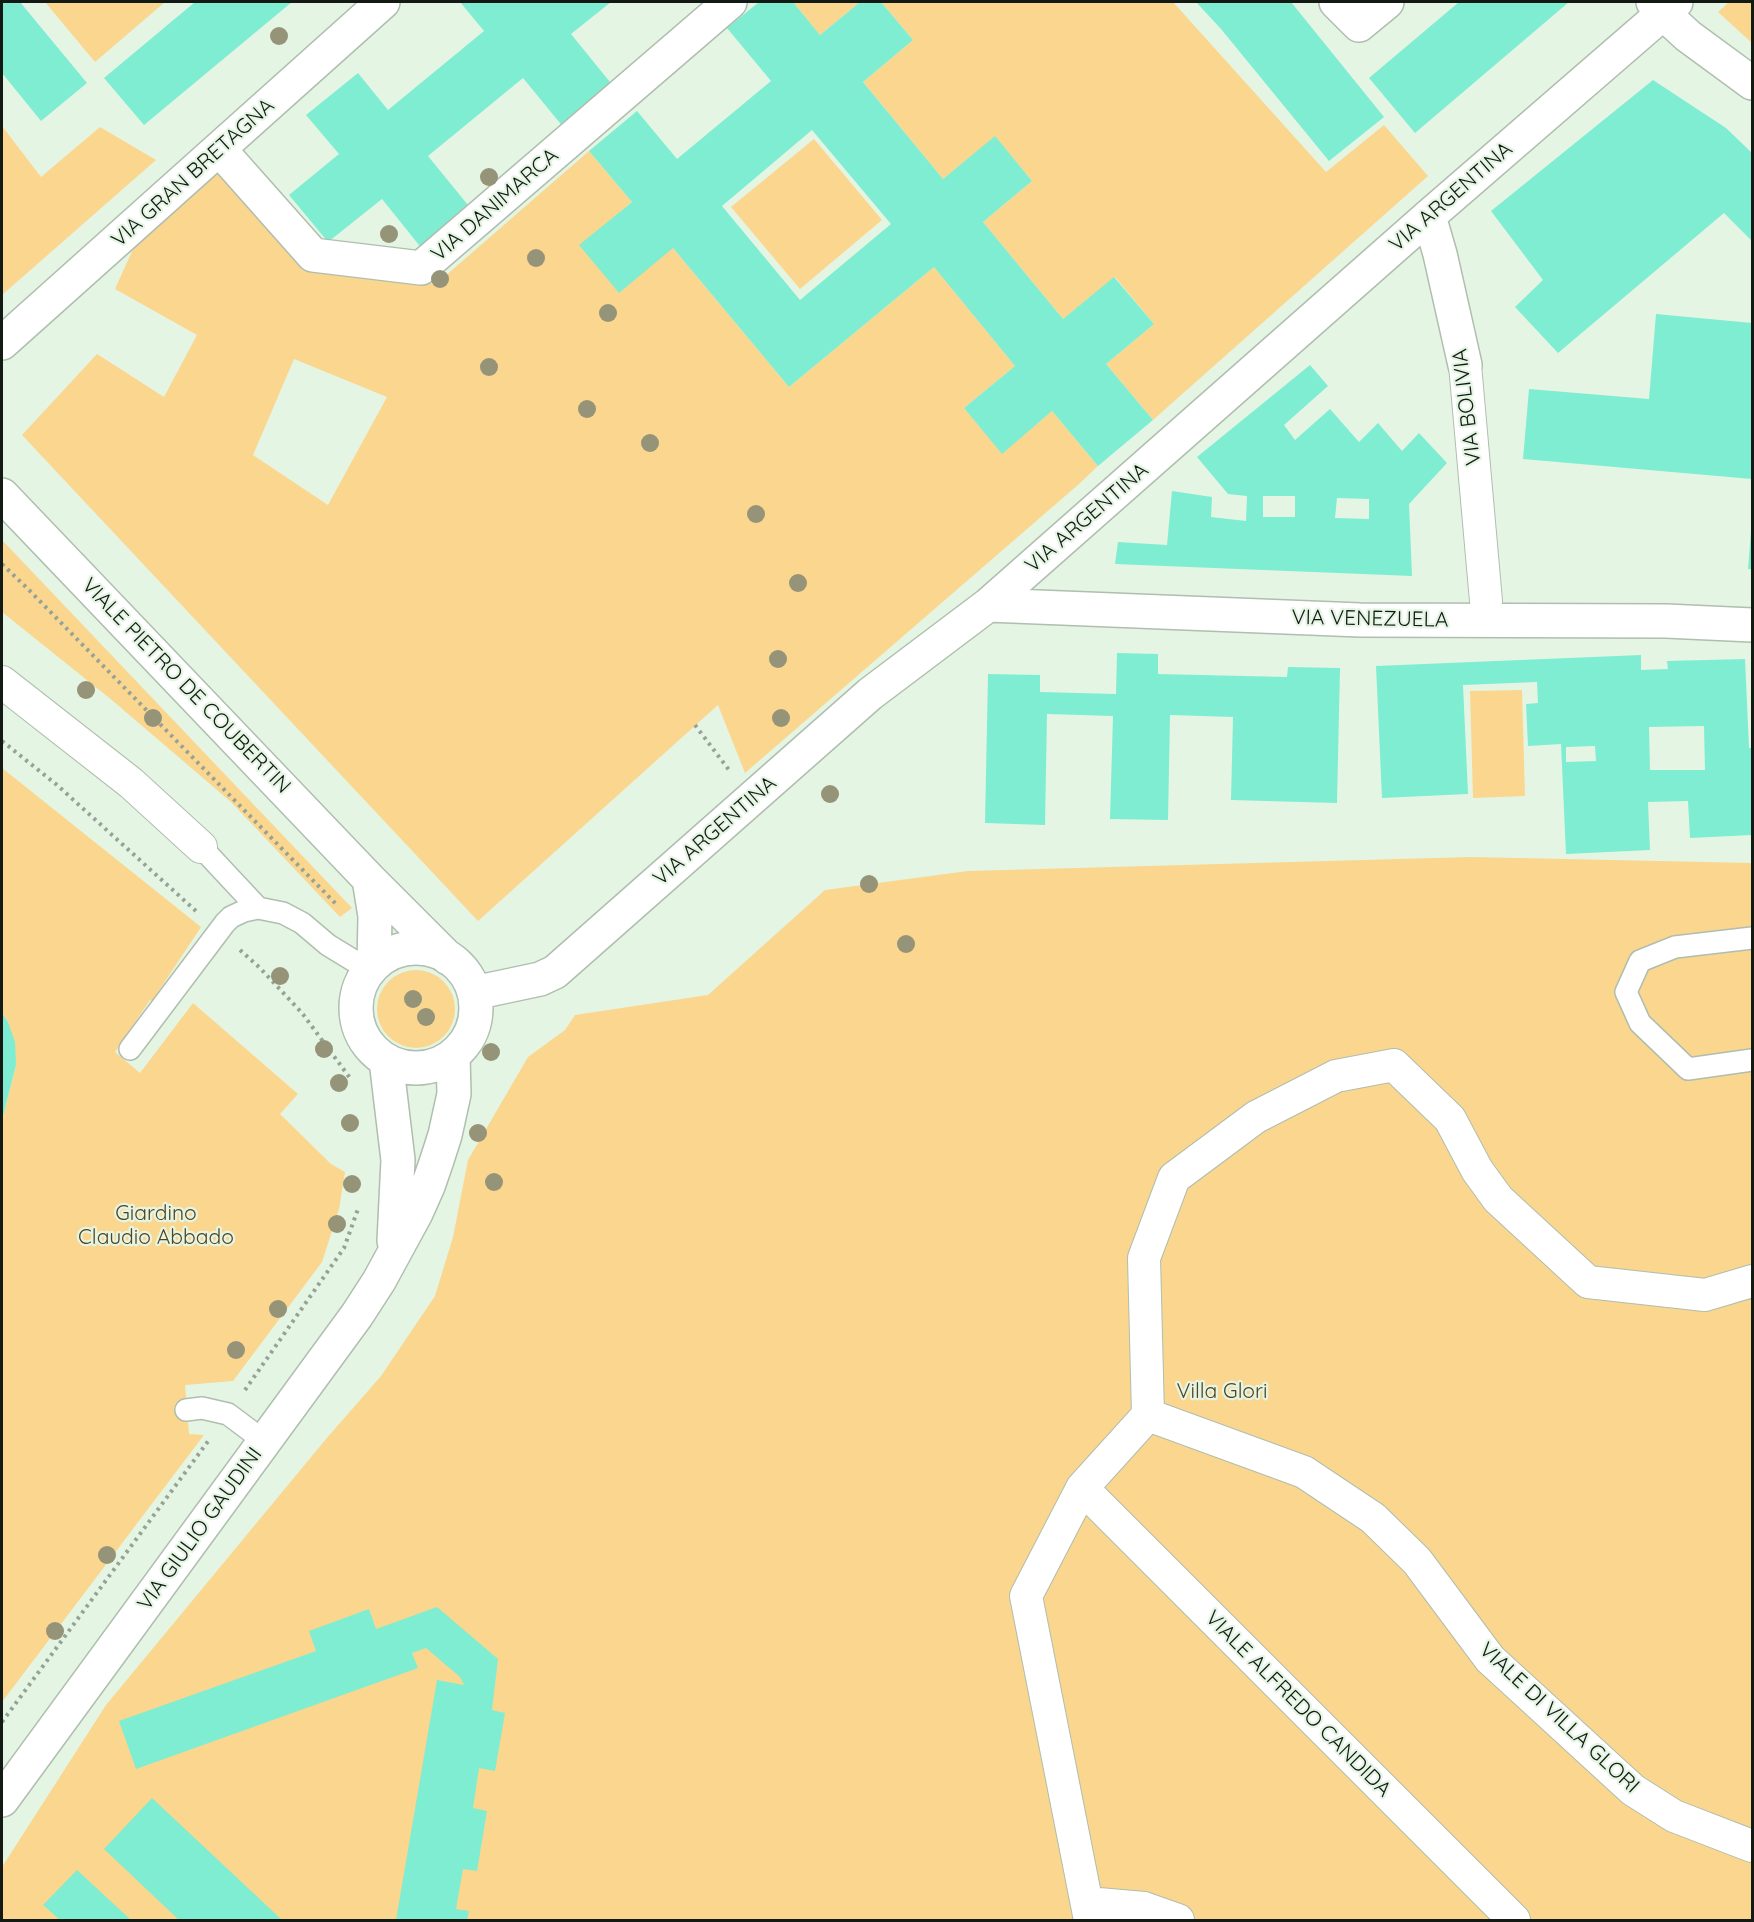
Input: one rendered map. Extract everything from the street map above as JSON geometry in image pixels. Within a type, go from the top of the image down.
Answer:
[{"type":"street","name":"VIA GRAN BRETAGNA","points":[[2,343],[383,2]]},
{"type":"street","name":"VIA DANIMARCA","points":[[219,149],[313,255],[422,268],[730,2]]},
{"type":"street","points":[[1336,2],[1359,25],[1387,2]]},
{"type":"street","points":[[1664,5],[1688,36],[1752,83]]},
{"type":"street","name":"VIA ARGENTINA","points":[[474,993],[540,980],[555,972],[870,694],[988,605],[1429,216],[1664,5]]},
{"type":"street","name":"VIA BOLIVIA","points":[[1429,216],[1465,365],[1486,601]]},
{"type":"street","name":"VIALE PIETRO DE COUBERTIN","points":[[2,495],[369,879],[448,958]]},
{"type":"street","name":"VIA VENEZUELA","points":[[988,605],[1360,620],[1666,621],[1752,625]]},
{"type":"street","points":[[2,682],[131,783],[201,847]]},
{"type":"street","points":[[369,879],[375,916],[372,967],[358,996],[357,1015],[363,1035],[378,1055],[399,1065],[421,1068],[443,1062],[453,1056],[473,1029],[476,1004],[471,983],[464,973],[448,958],[430,950],[410,949],[390,954],[372,967]]},
{"type":"street","name":"VIA GIULIO GAUDINI","points":[[2,1800],[357,1315],[379,1281],[428,1186],[445,1135],[454,1094],[453,1056]]},
{"type":"street","name":"VIA GIULIO GAUDINI","points":[[386,1060],[398,1161],[393,1255]]},
{"type":"street","points":[[1178,1920],[1144,1908],[1088,1912],[1026,1596],[1082,1488],[1148,1414],[1144,1258],[1174,1178],[1256,1117],[1336,1076],[1394,1065],[1450,1119],[1476,1170],[1498,1199],[1588,1282],[1705,1295],[1752,1281]]},
{"type":"street","name":"VIALE DI VILLA GLORI","points":[[1148,1414],[1304,1472],[1373,1518],[1417,1561],[1490,1659],[1633,1790],[1674,1816],[1752,1846]]},
{"type":"street","name":"VIALE ALFREDO CANDIDA","points":[[1082,1488],[1514,1920]]},
{"type":"lane","points":[[201,847],[258,908]]},
{"type":"lane","points":[[130,1049],[218,931],[231,917],[251,909],[276,911],[290,916],[328,945],[372,967]]},
{"type":"lane","points":[[1752,938],[1675,947],[1640,961],[1626,992],[1640,1023],[1688,1069],[1752,1060]]},
{"type":"lane","points":[[186,1410],[202,1408],[228,1414],[264,1441]]},
{"type":"path","points":[[2,564],[337,905]]},
{"type":"path","points":[[695,725],[731,772]]},
{"type":"path","points":[[2,741],[57,785],[260,968],[302,1013],[352,1081]]},
{"type":"path","points":[[2,1722],[228,1414],[344,1248],[361,1202]]},
{"type":"green space","points":[[45,2],[165,2],[95,62]]},
{"type":"green space","points":[[793,2],[860,2],[820,35]]},
{"type":"green space","points":[[881,2],[1173,2],[1326,172],[1384,125],[1428,176],[1153,420],[1106,364],[1154,324],[1115,277],[1063,319],[983,222],[1032,181],[995,137],[943,179],[863,82],[913,40]]},
{"type":"green space","points":[[1729,2],[1752,2],[1752,43],[1718,12]]},
{"type":"green space","points":[[2,126],[41,177],[100,127],[156,160],[2,295]]},
{"type":"green space","points":[[814,139],[882,220],[800,289],[731,207]]},
{"type":"green space","points":[[589,151],[632,202],[580,245],[673,248],[789,387],[934,267],[1015,366],[964,408],[1002,453],[1052,411],[1098,466],[745,773],[718,705],[478,921],[22,435],[97,354],[164,397],[197,335],[115,289],[138,238],[217,167],[303,270],[436,284]],"holes":[[[294,359],[387,397],[328,505],[253,455]]]},
{"type":"green space","points":[[2,540],[352,908],[340,917],[231,802],[113,701],[2,612]]},
{"type":"green space","points":[[1522,690],[1525,796],[1473,798],[1470,691]]},
{"type":"green space","name":"Giardino Claudio Abbado","points":[[2,768],[201,927],[115,1052],[140,1073],[193,1003],[298,1094],[280,1114],[331,1164],[345,1172],[339,1209],[322,1262],[233,1381],[185,1385],[189,1434],[204,1435],[2,1702],[2,1121],[16,1065],[8,1022],[2,1013]]},
{"type":"green space","name":"Villa Glori","points":[[1471,857],[1752,863],[1752,1920],[2,1920],[2,1867],[106,1705],[381,1376],[435,1296],[453,1237],[468,1160],[528,1057],[565,1030],[575,1015],[708,995],[825,890],[968,871]]},
{"type":"green space","points":[[416,970],[431,973],[448,987],[455,1009],[452,1024],[438,1041],[416,1048],[401,1045],[384,1031],[377,1009],[380,994],[394,977]]},
{"type":"building","points":[[2,2],[20,2],[87,83],[41,121],[2,73]]},
{"type":"building","points":[[195,2],[292,2],[144,125],[104,78]]},
{"type":"building","points":[[460,2],[611,2],[571,34],[614,87],[564,128],[523,78],[428,156],[472,210],[423,250],[382,199],[328,242],[289,195],[339,154],[306,115],[358,73],[388,110],[484,31]]},
{"type":"building","points":[[759,2],[793,2],[820,35],[860,2],[881,2],[913,40],[863,82],[943,179],[995,136],[1032,181],[983,222],[1063,319],[1114,277],[1154,324],[1106,364],[1153,420],[1098,466],[1052,411],[1002,454],[964,408],[1015,366],[934,267],[789,387],[673,248],[619,293],[579,245],[632,202],[589,151],[637,111],[677,159],[771,81],[727,28]],"holes":[[[812,130],[891,224],[800,300],[722,206]]]},
{"type":"building","points":[[1196,2],[1291,2],[1384,117],[1329,161],[1221,29]]},
{"type":"building","points":[[1459,2],[1569,2],[1415,133],[1369,78]]},
{"type":"building","points":[[1653,80],[1726,128],[1752,153],[1752,241],[1724,213],[1558,353],[1515,307],[1543,280],[1491,211]]},
{"type":"building","points":[[1656,314],[1752,323],[1752,479],[1523,459],[1529,389],[1649,399]]},
{"type":"building","points":[[1310,365],[1328,386],[1284,425],[1295,440],[1330,409],[1359,442],[1378,423],[1402,451],[1419,433],[1447,463],[1409,504],[1412,576],[1115,564],[1118,542],[1167,545],[1172,491],[1212,497],[1211,517],[1246,521],[1247,496],[1228,494],[1197,457]],"holes":[[[1263,496],[1295,496],[1295,517],[1263,517]],[[1337,498],[1369,499],[1369,519],[1335,518]]]},
{"type":"building","points":[[1751,531],[1752,569],[1748,569]]},
{"type":"building","points":[[1117,653],[1158,654],[1158,674],[1287,677],[1288,667],[1340,668],[1337,803],[1231,800],[1233,717],[1170,715],[1168,820],[1110,819],[1113,716],[1047,714],[1045,825],[985,823],[988,674],[1040,675],[1040,692],[1116,694]]},
{"type":"building","points":[[1641,655],[1641,670],[1668,669],[1667,661],[1745,659],[1749,748],[1752,748],[1752,835],[1690,838],[1688,801],[1648,802],[1650,850],[1566,854],[1561,744],[1528,746],[1526,704],[1538,703],[1537,682],[1463,685],[1468,794],[1382,798],[1376,666]],"holes":[[[1704,726],[1705,770],[1650,770],[1649,727]],[[1595,746],[1596,761],[1566,762],[1566,747]]]},
{"type":"building","points":[[2,1013],[15,1042],[16,1065],[2,1120]]},
{"type":"building","points":[[437,1607],[498,1659],[492,1710],[505,1713],[495,1771],[479,1768],[473,1808],[487,1811],[477,1871],[463,1869],[456,1909],[469,1911],[467,1920],[396,1920],[437,1680],[464,1685],[460,1677],[426,1648],[412,1653],[418,1668],[136,1769],[119,1721],[316,1651],[309,1631],[369,1609],[376,1629]]},
{"type":"building","points":[[152,1798],[282,1920],[179,1920],[104,1849]]},
{"type":"building","points":[[77,1870],[131,1920],[60,1920],[43,1905]]}]
